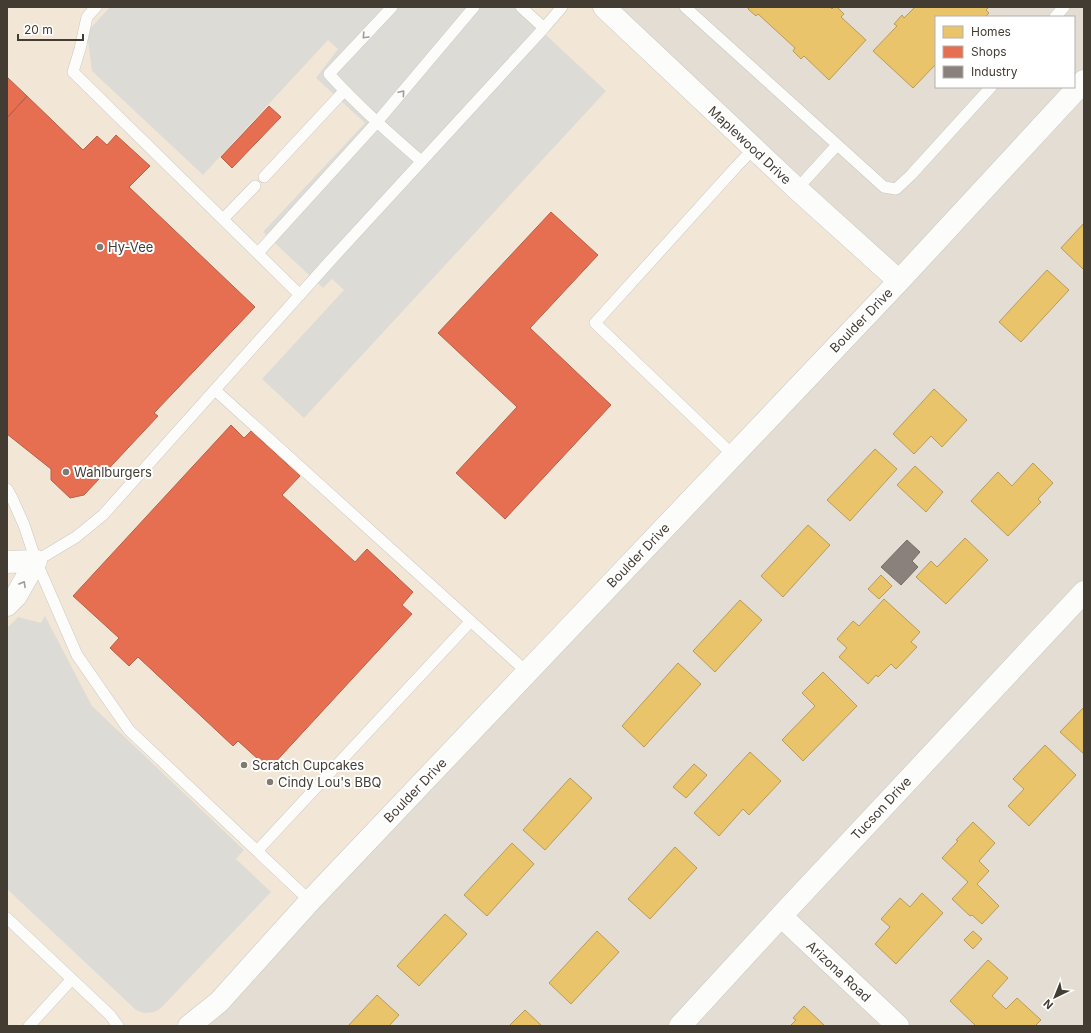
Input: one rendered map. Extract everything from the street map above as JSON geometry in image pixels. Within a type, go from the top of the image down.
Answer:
[{"type":"street","name":"Maplewood Drive","points":[[604,7],[797,189],[899,281]]},
{"type":"street","name":"Boulder Drive","points":[[189,1026],[219,1002],[310,901],[899,281],[1084,81]]},
{"type":"street","points":[[7,562],[36,561]]},
{"type":"street","points":[[7,605],[16,596],[36,561]]},
{"type":"street","name":"Tucson Drive","points":[[680,1026],[1084,592]]},
{"type":"street","name":"Arizona Road","points":[[781,916],[898,1026]]},
{"type":"lane","points":[[96,7],[87,17],[73,72],[300,295]]},
{"type":"lane","points":[[392,7],[329,74],[344,91],[421,161]]},
{"type":"lane","points":[[258,253],[377,122],[474,7]]},
{"type":"lane","points":[[521,7],[544,28]]},
{"type":"lane","points":[[36,561],[76,537],[103,515],[421,161],[562,7]]},
{"type":"lane","points":[[685,7],[884,187],[896,189],[911,175],[990,88]]},
{"type":"lane","points":[[1056,16],[1064,7]]},
{"type":"lane","points":[[264,177],[344,91]]},
{"type":"lane","points":[[797,189],[837,145]]},
{"type":"lane","points":[[733,455],[595,323],[754,148]]},
{"type":"lane","points":[[223,219],[255,186]]},
{"type":"lane","points":[[215,390],[526,672]]},
{"type":"lane","points":[[7,489],[24,525],[36,561],[77,655],[129,730],[310,901]]},
{"type":"lane","points":[[256,851],[470,622]]},
{"type":"lane","points":[[7,918],[110,1015],[118,1026]]},
{"type":"lane","points":[[28,1026],[72,979]]},
{"type":"shaded area","points":[[7,7],[595,7],[899,281],[189,1026],[7,1026]]},
{"type":"shaded area","points":[[110,7],[516,7],[606,91],[304,418],[262,379],[344,290],[332,279],[323,288],[263,232],[365,123],[316,78],[338,49],[328,40],[203,175],[92,71],[87,32]]},
{"type":"shaded area","points":[[595,7],[1084,7],[1084,1026],[189,1026]]},
{"type":"shaded area","points":[[45,616],[92,706],[244,850],[236,859],[271,892],[162,1007],[154,1012],[144,1013],[136,1010],[7,889],[7,628],[18,617],[41,623]]},
{"type":"building: Homes","points":[[749,7],[830,7],[832,9],[837,7],[844,14],[841,17],[866,40],[829,80],[804,56],[801,59],[793,51],[795,48],[758,14],[756,16],[748,9]]},
{"type":"building: Homes","points":[[915,7],[989,7],[986,10],[989,13],[986,16],[935,16],[935,65],[913,88],[873,51],[897,26],[894,24],[902,15],[904,18]]},
{"type":"building: Homes","points":[[1084,223],[1084,268],[1083,269],[1061,248]]},
{"type":"building: Homes","points":[[1047,270],[1069,290],[1021,342],[999,322]]},
{"type":"building: Homes","points":[[934,389],[967,420],[942,447],[931,436],[914,454],[893,434]]},
{"type":"building: Homes","points":[[875,449],[897,469],[850,521],[827,500]]},
{"type":"building: Homes","points":[[1033,463],[1053,483],[1038,499],[1041,502],[1008,536],[971,501],[998,472],[1012,486]]},
{"type":"building: Homes","points":[[915,466],[943,492],[926,512],[897,485]]},
{"type":"building: Homes","points":[[808,525],[830,545],[783,597],[761,576]]},
{"type":"building: Homes","points":[[965,538],[988,560],[946,604],[916,577],[931,561],[937,567]]},
{"type":"building: Homes","points":[[881,575],[892,586],[879,599],[868,589]]},
{"type":"building: Homes","points":[[884,599],[920,632],[911,642],[917,647],[896,669],[891,664],[878,677],[876,675],[868,684],[839,657],[847,648],[837,639],[853,621],[859,626]]},
{"type":"building: Homes","points":[[740,600],[762,620],[715,672],[693,651]]},
{"type":"building: Homes","points":[[678,663],[701,684],[644,747],[622,726]]},
{"type":"building: Homes","points":[[823,672],[857,706],[803,761],[782,740],[815,706],[802,693]]},
{"type":"building: Homes","points":[[1084,707],[1084,754],[1060,732]]},
{"type":"building: Homes","points":[[1045,745],[1076,775],[1029,826],[1008,806],[1024,789],[1013,779]]},
{"type":"building: Homes","points":[[750,752],[781,781],[749,815],[743,809],[719,836],[694,813]]},
{"type":"building: Homes","points":[[694,764],[707,775],[686,798],[673,787]]},
{"type":"building: Homes","points":[[570,778],[592,798],[545,850],[523,830]]},
{"type":"building: Homes","points":[[973,822],[995,843],[979,861],[989,871],[977,884],[999,906],[982,924],[972,915],[970,916],[952,899],[968,882],[942,858]]},
{"type":"building: Homes","points":[[512,843],[534,864],[487,916],[464,895]]},
{"type":"building: Homes","points":[[675,847],[697,868],[650,919],[628,899]]},
{"type":"building: Homes","points":[[922,893],[943,913],[896,964],[875,944],[890,927],[881,919],[900,898],[910,907]]},
{"type":"building: Homes","points":[[445,914],[467,934],[419,986],[397,966]]},
{"type":"building: Homes","points":[[597,931],[619,952],[571,1004],[549,983]]},
{"type":"building: Homes","points":[[973,931],[982,939],[973,949],[964,940]]},
{"type":"building: Homes","points":[[988,960],[1008,978],[992,996],[1006,1009],[1017,998],[1041,1020],[1035,1026],[976,1026],[950,1001]]},
{"type":"building: Homes","points":[[377,995],[399,1015],[389,1026],[348,1026]]},
{"type":"building: Homes","points":[[804,1006],[825,1026],[790,1026],[796,1020],[793,1018]]},
{"type":"building: Homes","points":[[525,1010],[542,1026],[509,1026]]},
{"type":"building: Shops","points":[[7,77],[27,96],[7,118]]},
{"type":"building: Shops","name":"Hy-Vee","points":[[27,96],[83,150],[97,136],[107,145],[116,135],[150,166],[129,187],[255,307],[154,413],[158,416],[84,495],[70,498],[51,480],[51,469],[7,434],[7,118]]},
{"type":"building: Shops","points":[[269,106],[281,117],[232,168],[221,157]]},
{"type":"building: Shops","points":[[551,212],[598,255],[530,328],[611,405],[505,519],[456,473],[517,407],[438,333]]},
{"type":"building: Shops","points":[[231,425],[244,438],[251,431],[300,476],[282,495],[355,562],[367,549],[413,592],[402,605],[412,614],[269,769],[238,741],[233,746],[138,657],[129,666],[110,648],[119,638],[73,596]]},
{"type":"building: Industry","points":[[907,540],[920,552],[912,561],[918,567],[901,585],[881,567]]},
{"type":"place","name":"Hy-Vee","points":[[100,247]]},
{"type":"place","name":"Wahlburgers","points":[[66,472]]},
{"type":"place","name":"Scratch Cupcakes","points":[[244,765]]},
{"type":"place","name":"Cindy Lou's BBQ","points":[[270,782]]}]
